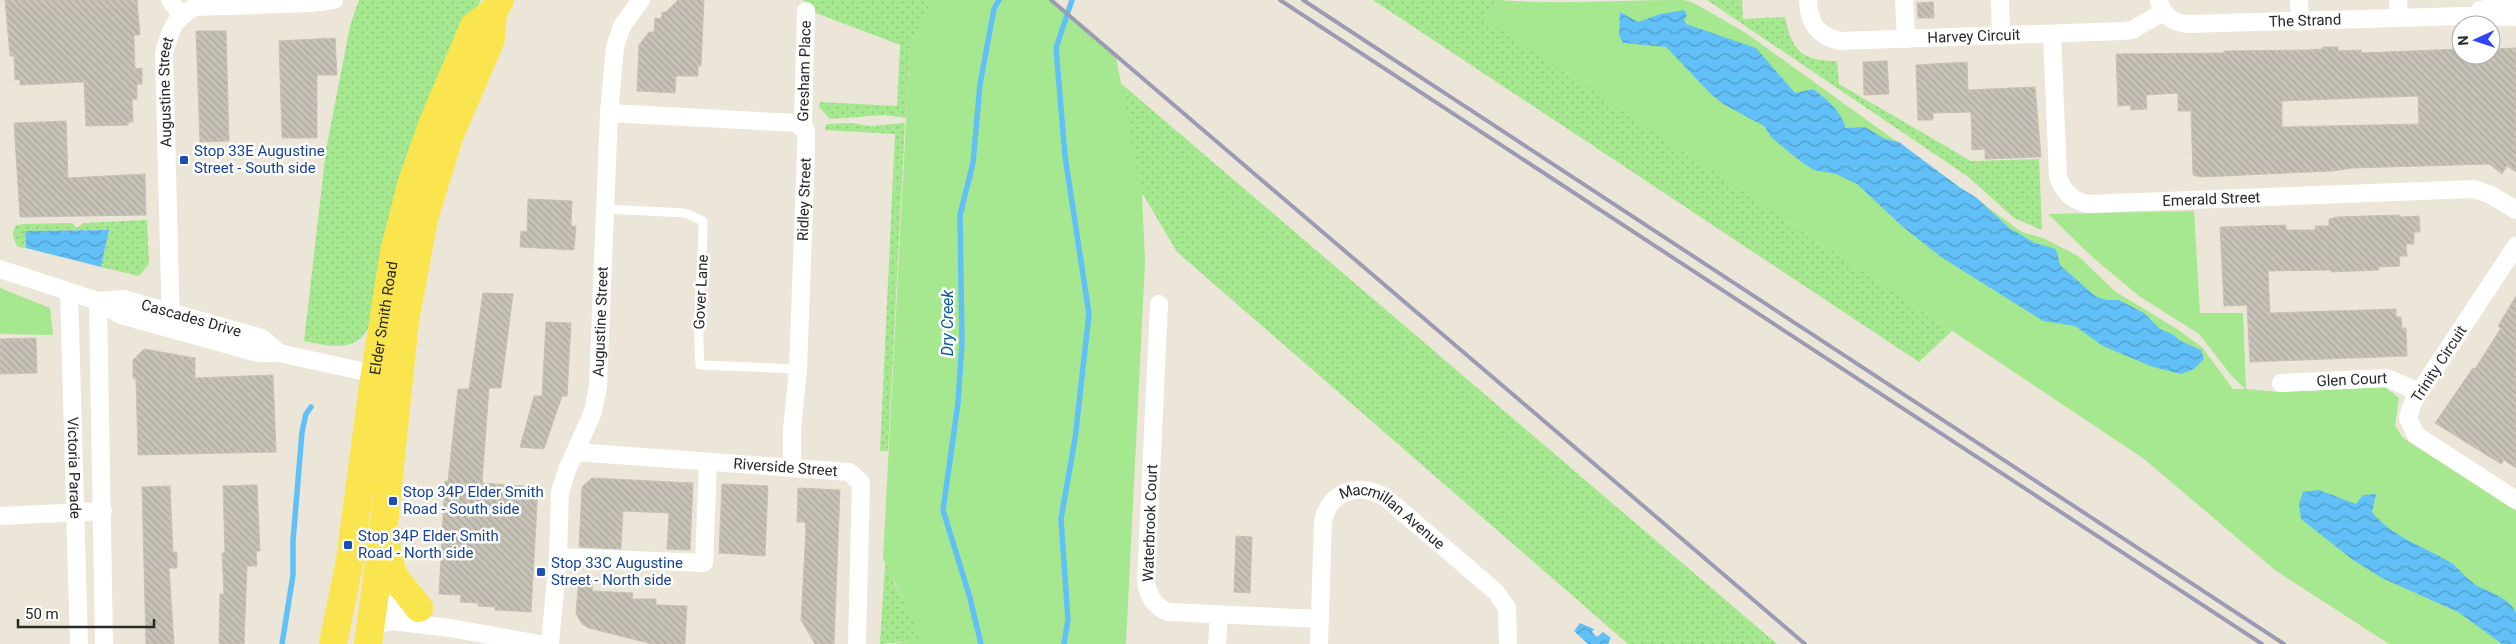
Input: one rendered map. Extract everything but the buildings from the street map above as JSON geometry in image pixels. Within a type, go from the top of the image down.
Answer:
[{"type":"main road","name":"Elder Smith Road","points":[[369,638],[383,534],[405,321],[424,219],[449,136],[491,39],[496,6]]},
{"type":"main road","name":"Elder Smith Road","points":[[333,644],[350,560],[375,374],[394,252],[412,182],[434,120],[474,26],[496,6]]},
{"type":"main road","points":[[375,374],[385,367],[394,337],[405,321]]},
{"type":"main road","points":[[383,534],[393,575],[419,608]]},
{"type":"main road","points":[[345,644],[362,608],[374,602]]},
{"type":"street","points":[[170,0],[181,15],[195,7],[203,6],[312,3],[334,0]]},
{"type":"street","name":"Augustine Street","points":[[550,644],[558,557],[560,492],[566,470],[593,412],[598,386],[609,113],[615,47],[622,26],[641,0]]},
{"type":"street","name":"Harvey Circuit","points":[[1808,0],[1808,15],[1813,26],[1828,38],[1839,41],[2132,30],[2161,6]]},
{"type":"street","points":[[1904,0],[1906,39]]},
{"type":"street","points":[[2000,0],[2001,36]]},
{"type":"street","points":[[2300,0],[2300,22]]},
{"type":"street","points":[[2398,0],[2398,18]]},
{"type":"street","name":"The Strand","points":[[2465,15],[2492,4],[2516,3]]},
{"type":"street","name":"The Strand","points":[[2161,6],[2174,21],[2182,24],[2451,16]]},
{"type":"street","name":"Gresham Place","points":[[806,11],[803,122],[806,132]]},
{"type":"street","name":"Augustine Street","points":[[170,320],[164,54],[170,31],[181,15]]},
{"type":"street","name":"The Strand","points":[[2501,17],[2516,17]]},
{"type":"street","name":"Emerald Street","points":[[2052,34],[2058,177],[2068,196],[2078,202],[2095,204],[2463,189],[2489,194],[2516,210]]},
{"type":"street","points":[[609,113],[798,123],[806,132]]},
{"type":"street","name":"Ridley Street","points":[[792,468],[792,430],[798,369],[806,132]]},
{"type":"street","name":"Trinity Circuit","points":[[2516,246],[2419,392],[2409,411],[2408,418],[2416,435],[2516,500]]},
{"type":"street","name":"Cascades Drive","points":[[0,269],[98,301],[123,299],[170,320],[262,338],[279,353],[375,374]]},
{"type":"street","name":"Victoria Parade","points":[[69,292],[79,644]]},
{"type":"street","name":"Victoria Parade","points":[[98,301],[104,644]]},
{"type":"street","name":"Waterbrook Court","points":[[1159,304],[1146,583],[1152,601],[1168,612],[1320,619]]},
{"type":"street","name":"Glen Court","points":[[2281,384],[2387,378],[2419,392]]},
{"type":"street","name":"Riverside Street","points":[[575,452],[849,472],[861,483],[857,644]]},
{"type":"street","points":[[558,557],[704,563],[708,462]]},
{"type":"street","name":"Macmillan Avenue","points":[[1319,644],[1326,509],[1330,501],[1342,494],[1372,491],[1386,498],[1496,592],[1507,608],[1508,644]]},
{"type":"street","points":[[0,516],[103,511]]},
{"type":"street","points":[[374,602],[419,608],[450,628]]},
{"type":"street","points":[[1217,644],[1219,614]]},
{"type":"street","points":[[369,638],[380,624],[392,621],[450,628],[540,644]]},
{"type":"lane","name":"Gover Lane","points":[[605,209],[685,213],[703,221],[703,259],[698,343],[700,365],[798,369]]},
{"type":"green space","points":[[359,0],[481,0],[436,93],[370,326],[360,339],[353,343],[337,346],[304,341],[326,150],[350,26]]},
{"type":"green space","points":[[803,0],[932,0],[910,46],[906,118],[885,115],[830,119],[819,107],[820,102],[897,106],[900,45],[816,13]]},
{"type":"green space","points":[[932,0],[1051,0],[1116,57],[1142,193],[1145,262],[1126,644],[893,644],[922,639],[883,558],[910,46]]},
{"type":"green space","points":[[1373,0],[1499,0],[1484,18],[1952,331],[1919,362]]},
{"type":"green space","points":[[1499,0],[1568,2],[1683,0],[1692,2],[1746,33],[2022,232],[2043,238],[2078,256],[2116,292],[2177,329],[2202,347],[2233,389],[2245,389],[2231,375],[2199,334],[2139,296],[2090,255],[2048,214],[2194,211],[2200,313],[2243,313],[2246,389],[2279,392],[2385,387],[2399,398],[2395,426],[2403,438],[2516,511],[2516,644],[2389,644],[2275,570],[2144,459],[1483,18]]},
{"type":"green space","points":[[1707,0],[1742,0],[1743,19],[1785,17],[1791,39],[1801,52],[1816,59],[1837,61],[1839,84],[1971,161],[2039,159],[2042,230],[2014,218],[1967,176]]},
{"type":"green space","points":[[1110,74],[1777,644],[1628,644],[1177,252],[1142,193]]},
{"type":"green space","points":[[852,123],[870,126],[905,123],[888,451],[880,451],[895,134],[825,130],[826,124]]},
{"type":"green space","points":[[147,220],[149,264],[139,276],[101,267],[109,230],[25,231],[26,248],[18,247],[13,236],[16,225],[23,224],[72,223],[77,228],[83,223]]},
{"type":"green space","points":[[0,288],[50,308],[53,335],[0,334]]},
{"type":"green space","points":[[885,563],[889,564],[894,583],[925,640],[880,644]]},
{"type":"water","points":[[1684,10],[1687,15],[1684,20],[1686,24],[1756,48],[1795,93],[1813,89],[1833,106],[1846,128],[1865,127],[1885,139],[1899,142],[1959,187],[1977,198],[2009,228],[2035,243],[2056,249],[2060,265],[2095,296],[2106,300],[2119,300],[2144,313],[2160,329],[2201,350],[2204,359],[2194,369],[2181,374],[2153,367],[2103,346],[2075,326],[2043,321],[1941,257],[1903,227],[1857,184],[1836,174],[1814,170],[1800,161],[1772,138],[1764,126],[1723,104],[1710,93],[1666,47],[1623,43],[1619,35],[1620,12],[1638,22],[1660,14]]},
{"type":"water","points":[[109,230],[101,267],[26,248],[25,231]]},
{"type":"water","points":[[2319,490],[2356,504],[2363,495],[2376,494],[2372,512],[2380,521],[2399,535],[2450,562],[2473,583],[2503,598],[2513,607],[2516,613],[2516,644],[2502,644],[2458,612],[2382,578],[2353,560],[2301,519],[2299,504],[2303,492]]},
{"type":"water","points":[[1580,623],[1594,629],[1592,632],[1597,637],[1603,632],[1611,638],[1608,644],[1588,644],[1574,631]]},
{"type":"waterway","name":"Dry Creek","points":[[981,644],[970,598],[943,510],[958,403],[962,343],[960,215],[973,163],[980,84],[994,9],[999,0]]},
{"type":"waterway","name":"Dry Creek","points":[[1064,644],[1068,620],[1061,519],[1075,439],[1089,314],[1065,156],[1056,48],[1072,0]]},
{"type":"waterway","points":[[282,644],[293,575],[293,541],[302,432],[306,414],[311,407]]},
{"type":"railway","points":[[1051,0],[1805,644]]},
{"type":"railway","points":[[1280,0],[2262,644]]},
{"type":"railway","points":[[1303,0],[2284,644]]},
{"type":"place","name":"Stop 33E Augustine Street - South side","points":[[184,160]]},
{"type":"place","name":"Stop 34P Elder Smith Road - South side","points":[[393,501]]},
{"type":"place","name":"Stop 34P Elder Smith Road - North side","points":[[348,545]]},
{"type":"place","name":"Stop 33C Augustine Street - North side","points":[[541,572]]}]
